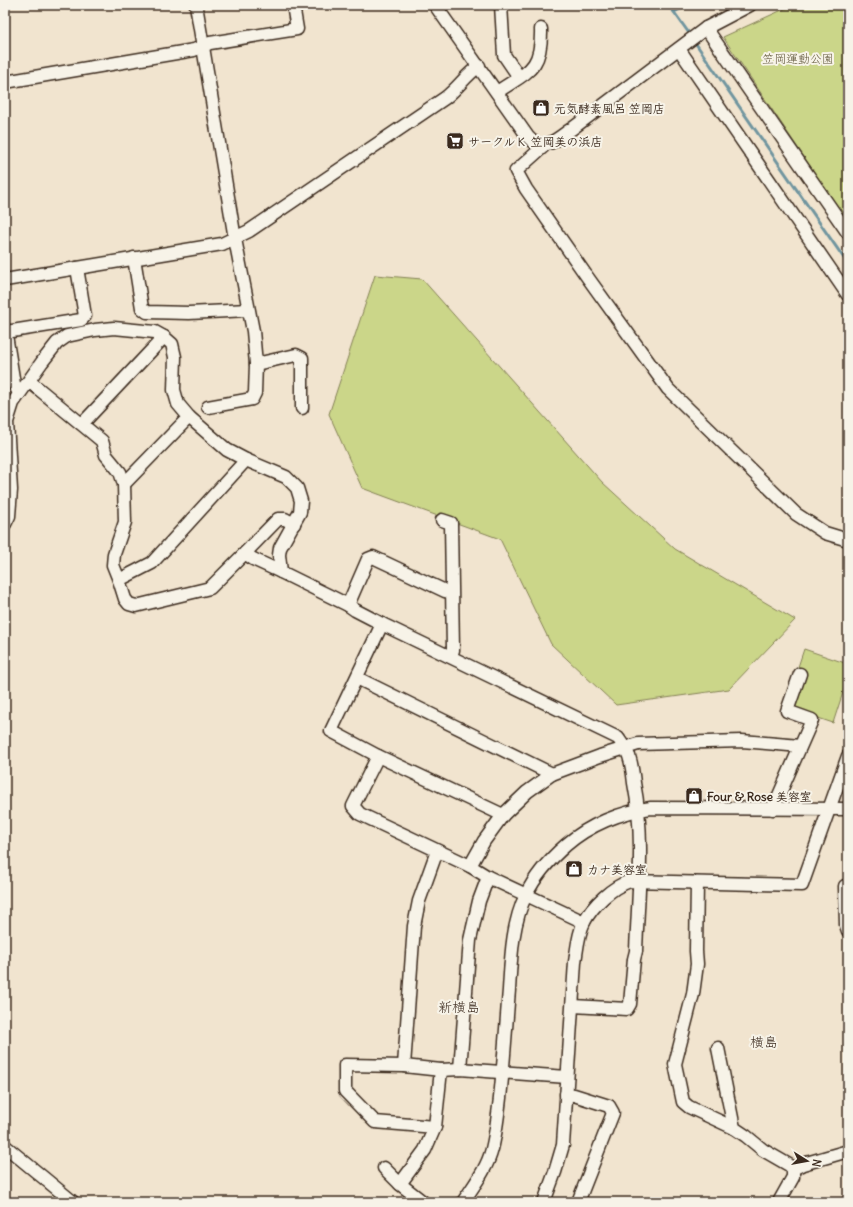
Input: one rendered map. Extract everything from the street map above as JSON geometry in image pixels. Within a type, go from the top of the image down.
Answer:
[{"type":"street","points":[[196,5],[235,239],[253,331],[256,364],[255,393],[252,399],[208,407]]},
{"type":"street","points":[[5,82],[194,50],[202,48],[210,43],[297,29],[293,5]]},
{"type":"street","points":[[435,5],[528,137],[536,144],[545,145]]},
{"type":"street","points":[[500,5],[504,55],[519,77]]},
{"type":"street","points":[[750,5],[702,31],[573,128],[545,145],[516,171],[526,189],[583,272],[668,389],[796,514],[825,533],[848,540]]},
{"type":"street","points":[[497,92],[530,70],[536,62],[541,47],[541,30]]},
{"type":"street","points":[[702,31],[848,232]]},
{"type":"street","points":[[683,46],[848,295]]},
{"type":"street","points":[[5,280],[222,244],[235,239],[445,98],[479,66]]},
{"type":"street","points":[[134,258],[142,308],[146,312],[188,313],[248,310]]},
{"type":"street","points":[[6,332],[81,320],[85,316],[77,268]]},
{"type":"street","points":[[5,524],[9,516],[11,490],[7,422],[13,403],[19,393],[57,343],[68,336],[95,330],[114,328],[155,332],[172,344],[175,357],[174,390],[178,404],[189,417],[227,450],[286,477],[297,488],[302,501],[300,512],[280,548],[279,555],[281,572]]},
{"type":"street","points":[[5,329],[14,384],[19,393]]},
{"type":"street","points":[[82,424],[164,337]]},
{"type":"street","points":[[256,364],[296,355],[302,358],[302,408]]},
{"type":"street","points":[[29,381],[102,441],[106,455],[120,472],[124,484],[125,522],[114,554],[113,565],[125,599],[129,604],[136,606],[210,588],[278,519],[284,519],[294,524]]},
{"type":"street","points":[[124,484],[189,417]]},
{"type":"street","points":[[119,580],[152,563],[246,460]]},
{"type":"street","points":[[442,520],[451,524],[453,650],[451,656]]},
{"type":"street","points":[[245,553],[252,559],[348,604],[355,610],[382,624],[618,738],[630,758],[638,809],[639,882],[636,951],[630,1004],[627,1009],[573,1006]]},
{"type":"street","points":[[348,604],[368,559],[373,557],[445,591],[452,592]]},
{"type":"street","points":[[382,624],[331,731],[378,756],[503,815]]},
{"type":"street","points":[[773,809],[812,720],[787,711],[800,674]]},
{"type":"street","points":[[357,678],[552,774]]},
{"type":"street","points":[[470,866],[481,845],[503,815],[527,792],[552,774],[600,756],[638,744],[742,741],[800,746]]},
{"type":"street","points":[[378,756],[353,806],[360,814],[584,922]]},
{"type":"street","points":[[544,1202],[556,1172],[563,1145],[575,962],[577,945],[584,922],[600,900],[619,884],[630,880],[639,882],[802,885],[848,756]]},
{"type":"street","points":[[463,1202],[482,1175],[492,1150],[497,1125],[503,1073],[510,970],[514,936],[519,914],[526,894],[538,875],[556,854],[576,836],[600,823],[638,809],[848,809]]},
{"type":"street","points":[[404,1066],[414,926],[419,901],[437,851]]},
{"type":"street","points":[[460,1069],[470,940],[479,901],[488,877]]},
{"type":"street","points":[[697,883],[697,964],[692,994],[676,1064],[683,1102],[734,1128],[763,1150],[790,1165],[793,1169],[793,1176],[779,1202]]},
{"type":"street","points":[[848,886],[845,886],[846,925],[848,931]]},
{"type":"street","points":[[718,1048],[734,1128]]},
{"type":"street","points":[[436,1126],[375,1122],[345,1091],[345,1065],[404,1066],[441,1070],[460,1069],[567,1077]]},
{"type":"street","points":[[400,1184],[425,1150],[436,1126],[441,1070]]},
{"type":"street","points":[[566,1094],[609,1106],[613,1113],[578,1202]]},
{"type":"street","points":[[5,1146],[73,1202]]},
{"type":"street","points":[[793,1169],[803,1164],[848,1151]]},
{"type":"street","points":[[384,1168],[400,1184],[423,1202]]},
{"type":"green space","name":"笠岡運動公園","points":[[793,5],[848,5],[848,222],[723,37]]},
{"type":"green space","points":[[375,275],[422,279],[602,482],[675,549],[795,620],[729,689],[616,705],[551,644],[500,539],[362,488],[329,414]]},
{"type":"green space","points":[[804,649],[848,664],[848,677],[833,723],[792,709],[805,670],[798,667]]},
{"type":"waterway","points":[[669,5],[691,36]]},
{"type":"waterway","points":[[674,12],[689,5]]},
{"type":"waterway","points":[[694,41],[848,264]]},
{"type":"place","name":"元気酵素風呂 笠岡店","points":[[541,108]]},
{"type":"place","name":"サークルＫ 笠岡美の浜店","points":[[455,141]]},
{"type":"place","name":"Four & Rose 美容室","points":[[694,796]]},
{"type":"place","name":"カナ美容室","points":[[574,869]]},
{"type":"district","name":"新横島","points":[[459,1007]]},
{"type":"district","name":"横島","points":[[764,1042]]}]
